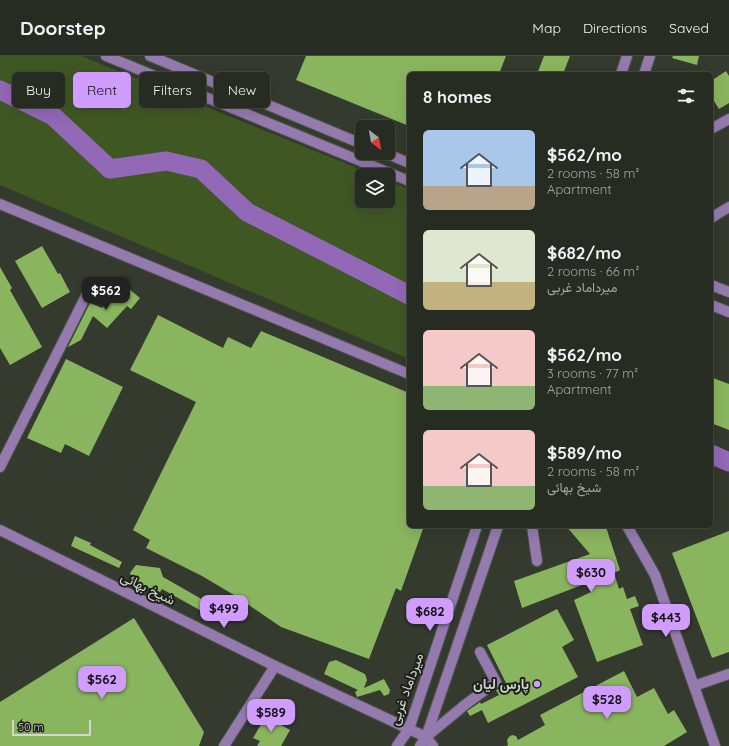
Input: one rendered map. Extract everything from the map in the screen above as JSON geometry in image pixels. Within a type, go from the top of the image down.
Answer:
[{"type":"street","points":[[106,56],[407,180]]},
{"type":"street","points":[[150,56],[355,141]]},
{"type":"street","points":[[622,72],[627,56]]},
{"type":"street","points":[[645,72],[650,56]]},
{"type":"street","points":[[713,128],[729,119]]},
{"type":"street","points":[[395,157],[407,162]]},
{"type":"street","points":[[0,204],[407,373]]},
{"type":"street","points":[[713,217],[729,208]]},
{"type":"street","points":[[0,467],[92,284]]},
{"type":"street","points":[[713,286],[729,292]]},
{"type":"street","points":[[713,306],[729,312]]},
{"type":"street","name":"میرداماد غربی","points":[[397,746],[409,728],[476,528]]},
{"type":"street","points":[[420,746],[426,737],[497,528]]},
{"type":"street","points":[[532,528],[537,561]]},
{"type":"street","points":[[628,528],[655,575],[715,746]]},
{"type":"street","name":"شیخ بهائی","points":[[0,530],[275,666],[409,728],[426,737],[433,746]]},
{"type":"street","points":[[426,737],[466,704],[496,682],[480,652]]},
{"type":"street","points":[[224,746],[275,666]]},
{"type":"street","points":[[694,686],[729,674]]},
{"type":"green space","points":[[0,56],[81,56],[120,72],[73,72],[73,108],[131,108],[131,76],[139,80],[139,108],[206,108],[206,107],[357,168],[355,168],[355,208],[395,208],[395,184],[407,188],[407,358],[0,185]]},
{"type":"building","points":[[306,56],[506,56],[500,72],[407,72],[407,125],[296,80]]},
{"type":"building","points":[[544,56],[570,56],[564,72],[538,72]]},
{"type":"building","points":[[673,56],[699,56],[697,65],[672,58]]},
{"type":"building","points":[[726,71],[729,76],[729,103],[719,109],[714,101],[713,102],[713,80]]},
{"type":"building","points":[[42,246],[58,274],[60,273],[70,292],[42,308],[15,261]]},
{"type":"building","points":[[0,267],[12,288],[10,290],[42,347],[10,365],[0,348]]},
{"type":"building","points":[[123,284],[140,298],[131,309],[127,306],[107,328],[93,316],[81,340],[68,347],[90,303],[102,308]]},
{"type":"building","points":[[158,315],[223,348],[228,337],[251,348],[261,331],[407,392],[407,528],[423,528],[401,591],[396,588],[369,659],[281,627],[234,595],[202,576],[146,548],[150,540],[133,530],[196,402],[130,370]]},
{"type":"building","points":[[66,359],[123,387],[89,456],[65,444],[61,453],[27,438]]},
{"type":"building","points":[[713,378],[729,384],[729,430],[713,424]]},
{"type":"building","points":[[568,528],[606,528],[607,530],[620,570],[614,573],[619,589],[623,587],[627,599],[635,596],[639,606],[630,609],[643,645],[597,662],[574,600],[591,592],[587,583],[522,608],[514,581],[590,554]]},
{"type":"building","points":[[729,531],[729,652],[712,658],[672,553]]},
{"type":"building","points":[[75,536],[91,543],[90,545],[122,562],[119,568],[71,546]]},
{"type":"building","points":[[136,565],[160,568],[163,577],[219,609],[214,618],[162,589],[160,592],[134,582],[130,573]]},
{"type":"building","points":[[557,609],[574,640],[562,647],[578,677],[488,723],[482,710],[470,716],[467,711],[480,702],[481,704],[499,695],[496,690],[507,685],[487,645]]},
{"type":"building","points":[[134,618],[204,732],[199,746],[0,746],[0,702]]},
{"type":"building","points":[[336,660],[365,674],[367,680],[364,688],[384,679],[390,690],[389,694],[384,696],[380,690],[357,697],[355,692],[358,690],[324,674],[329,662]]},
{"type":"building","points":[[624,671],[637,697],[654,688],[668,714],[674,710],[687,732],[664,746],[506,746],[508,745],[507,740],[512,735],[516,736],[518,740],[545,725],[540,715]]},
{"type":"building","points":[[266,716],[290,730],[281,746],[257,746],[260,741],[253,738]]},
{"type":"waterway","points":[[0,90],[53,116],[110,169],[166,161],[201,169],[247,212],[407,294]]},
{"type":"waterway","points":[[713,455],[729,462]]},
{"type":"place","name":"پارس لیان","points":[[537,684]]}]
